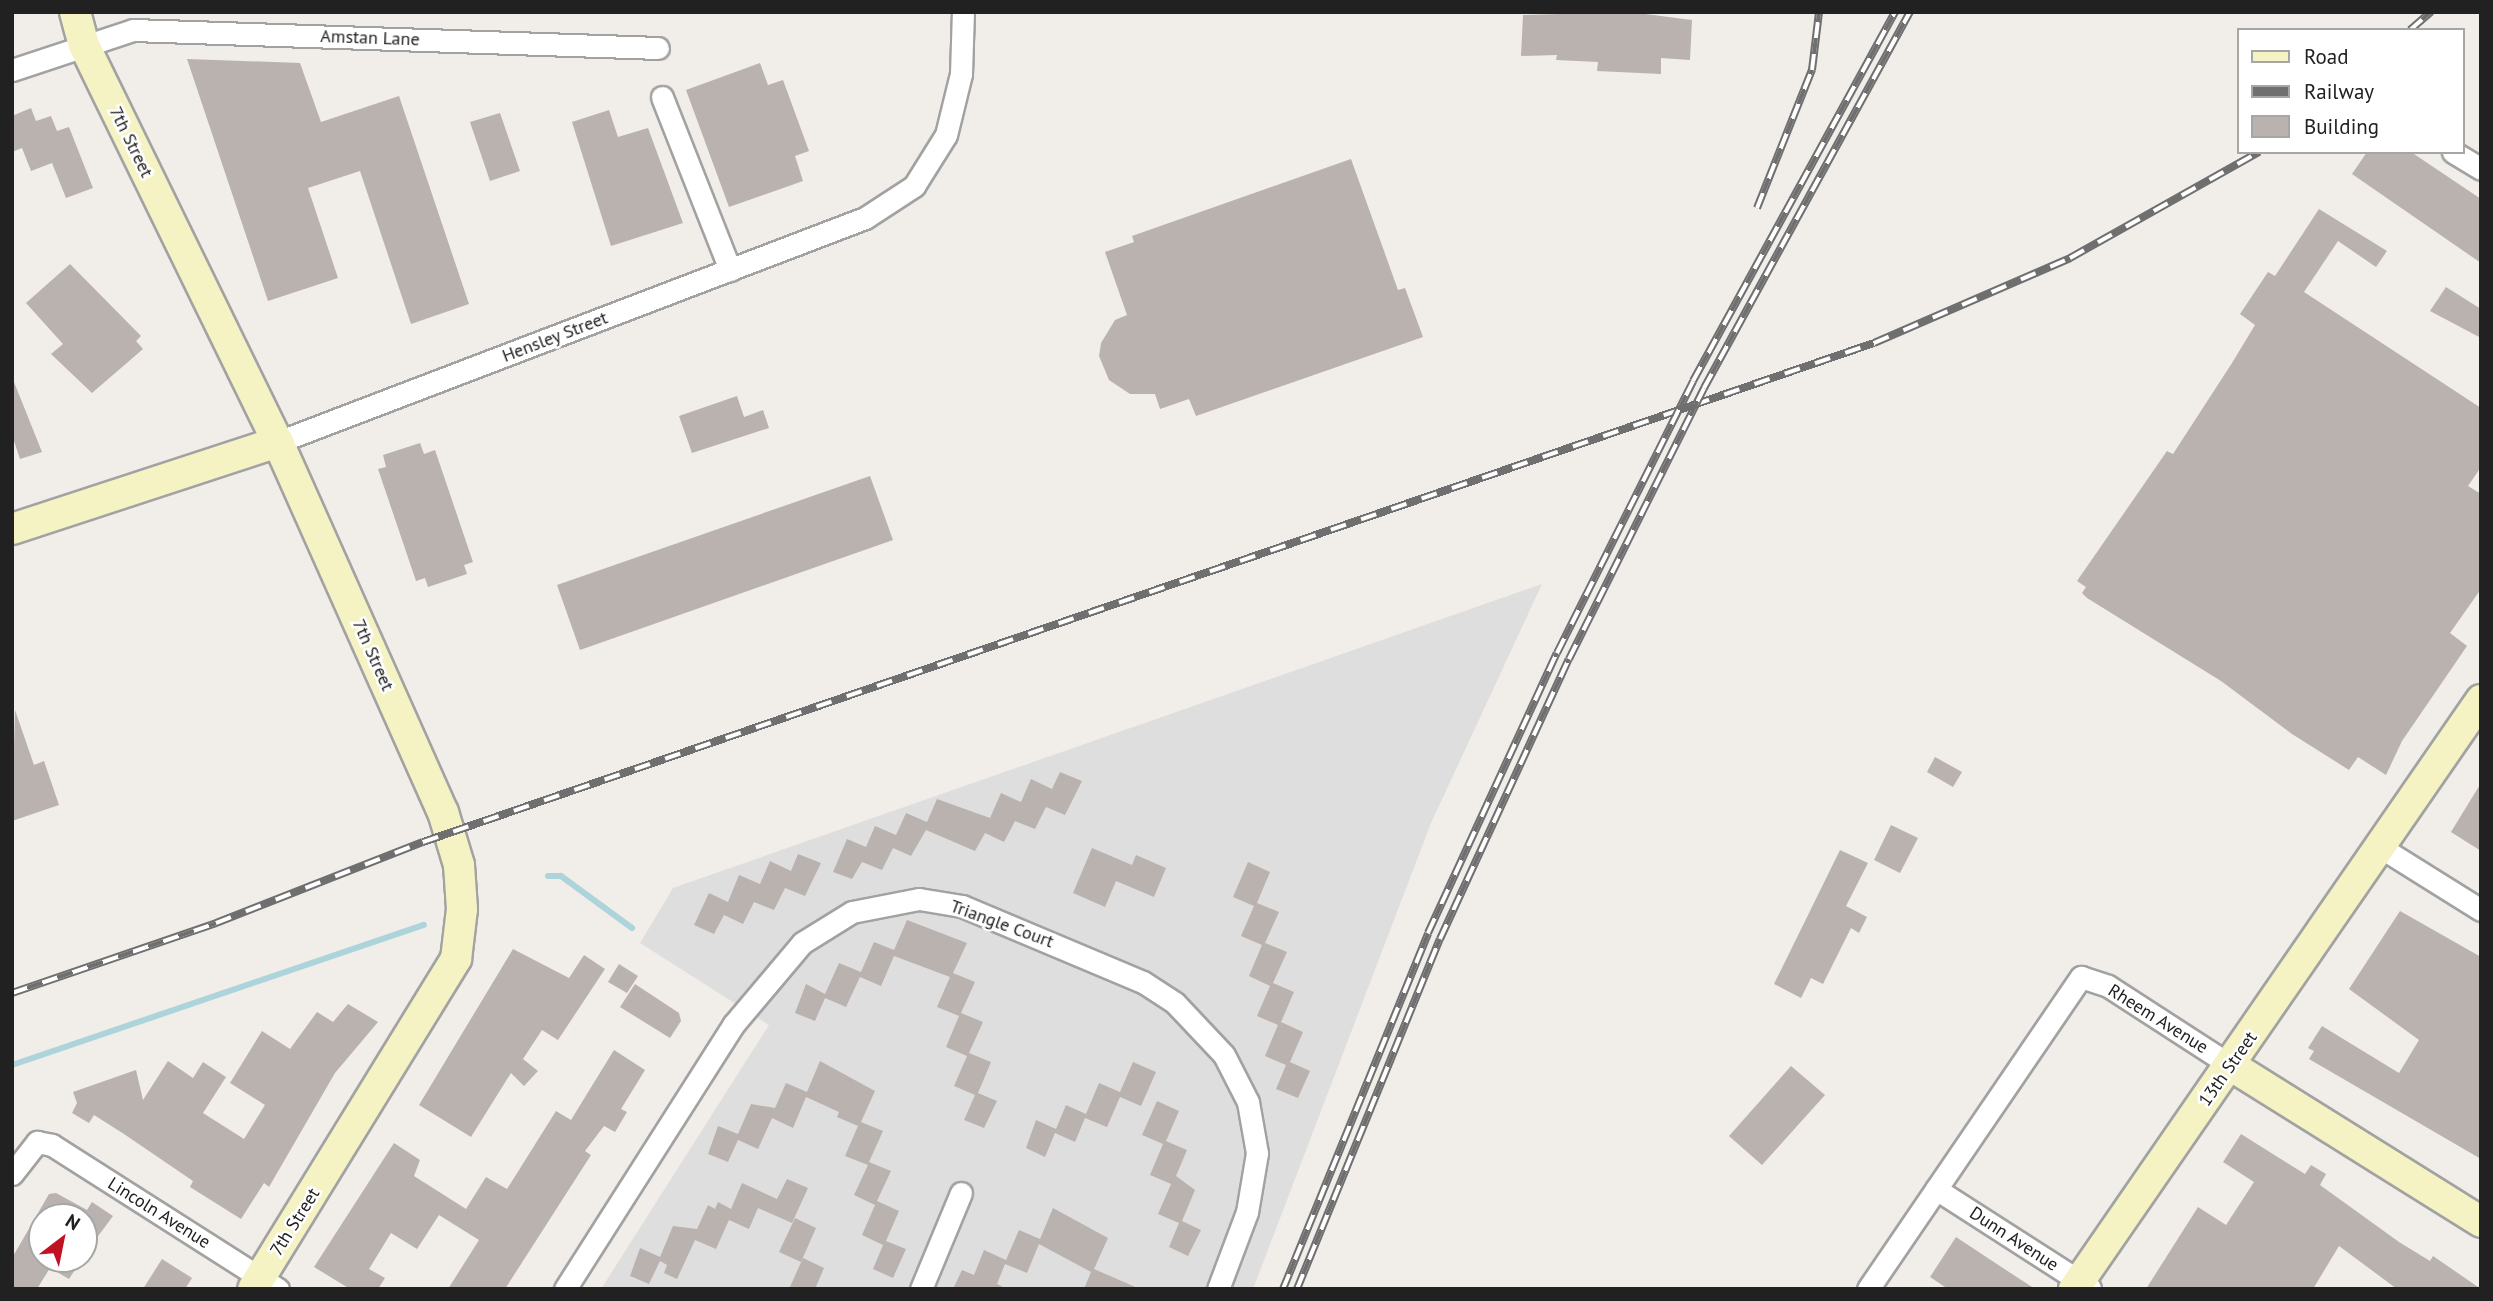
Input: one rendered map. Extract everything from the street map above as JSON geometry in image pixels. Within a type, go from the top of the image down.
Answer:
[{"type":"street","name":"7th Street","points":[[75,12],[84,45],[278,442],[443,812],[459,864],[462,909],[456,960],[264,1285]]},
{"type":"street","name":"Hensley Street","points":[[12,528],[278,442],[865,218],[914,186],[946,135],[961,74],[963,12]]},
{"type":"street","name":"Amstan Lane","points":[[12,70],[133,30],[658,48]]},
{"type":"street","points":[[662,97],[730,270]]},
{"type":"street","points":[[2457,154],[2481,169]]},
{"type":"street","name":"13th Street","points":[[2081,1286],[2481,699]]},
{"type":"street","points":[[2380,847],[2481,910]]},
{"type":"street","name":"Triangle Court","points":[[565,1289],[733,1025],[802,943],[852,912],[919,899],[973,910],[1143,982],[1175,1003],[1224,1055],[1248,1102],[1256,1153],[1247,1212],[1218,1289]]},
{"type":"street","name":"Rheem Avenue","points":[[1868,1289],[2081,977],[2108,986],[2481,1222]]},
{"type":"street","name":"Lincoln Avenue","points":[[12,1174],[37,1142],[52,1145],[264,1285]]},
{"type":"street","name":"Dunn Avenue","points":[[1936,1189],[2081,1286]]},
{"type":"street","points":[[921,1289],[961,1193]]},
{"type":"shaded area","points":[[1542,584],[1431,823],[1253,1289],[601,1289],[769,1025],[640,943],[673,888]]},
{"type":"building","points":[[1630,12],[1692,20],[1690,60],[1661,58],[1661,74],[1597,71],[1598,62],[1556,60],[1557,55],[1521,56],[1523,15]]},
{"type":"building","points":[[187,59],[300,63],[321,122],[399,96],[469,304],[411,324],[360,171],[308,188],[338,278],[268,301]]},
{"type":"building","points":[[760,63],[768,85],[783,80],[809,151],[795,156],[803,181],[729,207],[686,90]]},
{"type":"building","points":[[31,108],[36,121],[51,116],[57,131],[69,127],[93,188],[66,198],[52,163],[31,171],[22,148],[12,152],[12,116]]},
{"type":"building","points":[[609,110],[618,137],[648,128],[683,223],[611,246],[572,122]]},
{"type":"building","points":[[500,113],[520,171],[490,181],[470,122]]},
{"type":"building","points":[[2366,154],[2414,154],[2481,199],[2481,263],[2352,174]]},
{"type":"building","points":[[1351,159],[1398,290],[1405,288],[1423,337],[1196,416],[1189,399],[1160,409],[1155,394],[1130,394],[1109,380],[1099,356],[1101,343],[1115,320],[1127,315],[1105,252],[1134,242],[1132,236]]},
{"type":"building","points":[[2319,209],[2387,251],[2376,267],[2338,241],[2304,292],[2481,408],[2481,467],[2468,486],[2481,494],[2481,589],[2450,633],[2467,646],[2402,741],[2386,775],[2358,757],[2349,770],[2292,734],[2221,681],[2087,598],[2082,593],[2086,587],[2077,581],[2167,451],[2173,454],[2255,325],[2240,314],[2268,272],[2275,276]]},
{"type":"building","points":[[70,264],[141,336],[136,341],[143,349],[92,393],[51,354],[63,344],[26,303]]},
{"type":"building","points":[[2446,287],[2481,309],[2481,338],[2430,311]]},
{"type":"building","points":[[12,377],[42,452],[20,459],[12,435]]},
{"type":"building","points":[[737,396],[744,417],[763,410],[769,428],[692,453],[679,416]]},
{"type":"building","points":[[420,443],[424,454],[435,450],[473,562],[464,565],[467,574],[428,587],[425,578],[416,581],[378,469],[386,467],[383,455]]},
{"type":"building","points":[[870,476],[893,540],[580,650],[557,585]]},
{"type":"building","points":[[15,710],[34,765],[44,761],[59,805],[12,821]]},
{"type":"building","points":[[1935,757],[1962,772],[1953,787],[1927,772]]},
{"type":"building","points":[[1060,772],[1082,781],[1065,815],[1046,807],[1035,829],[1015,821],[1004,842],[985,833],[975,851],[926,830],[911,856],[893,848],[882,870],[862,862],[852,879],[833,872],[847,839],[866,847],[875,826],[896,835],[906,813],[927,822],[937,799],[990,818],[1001,793],[1021,802],[1031,779],[1052,789]]},
{"type":"building","points":[[2481,783],[2481,851],[2451,832]]},
{"type":"building","points":[[1891,825],[1918,838],[1900,873],[1874,860]]},
{"type":"building","points":[[1092,848],[1132,865],[1136,855],[1166,868],[1154,897],[1116,881],[1105,907],[1073,893]]},
{"type":"building","points":[[1840,850],[1868,863],[1846,906],[1867,917],[1859,933],[1851,928],[1823,984],[1811,978],[1801,998],[1774,984]]},
{"type":"building","points":[[798,854],[821,863],[805,896],[785,888],[774,910],[754,902],[743,924],[724,915],[714,934],[694,925],[709,893],[728,902],[739,875],[760,884],[770,861],[791,871]]},
{"type":"building","points":[[1248,862],[1270,872],[1257,903],[1279,912],[1265,943],[1287,952],[1273,983],[1294,992],[1281,1022],[1303,1032],[1290,1062],[1310,1071],[1298,1098],[1276,1089],[1286,1065],[1265,1056],[1278,1025],[1257,1016],[1270,986],[1249,976],[1262,945],[1241,936],[1254,906],[1233,897]]},
{"type":"building","points":[[2400,911],[2481,957],[2481,1159],[2309,1059],[2314,1051],[2308,1048],[2322,1026],[2399,1073],[2419,1040],[2349,989]]},
{"type":"building","points":[[907,920],[967,943],[953,973],[975,982],[961,1013],[983,1022],[969,1053],[991,1062],[978,1093],[997,1101],[984,1128],[964,1120],[975,1095],[954,1086],[967,1056],[946,1047],[959,1016],[937,1007],[950,977],[894,956],[881,986],[860,977],[846,1007],[825,998],[815,1021],[795,1013],[806,984],[825,994],[839,963],[861,972],[874,942],[894,950]]},
{"type":"building","points":[[513,949],[569,978],[584,955],[605,969],[558,1040],[542,1030],[523,1059],[538,1071],[524,1086],[511,1073],[471,1137],[419,1105]]},
{"type":"building","points":[[619,964],[638,976],[627,993],[608,982]]},
{"type":"building","points":[[635,984],[679,1013],[681,1021],[670,1038],[620,1007]]},
{"type":"building","points":[[348,1004],[378,1022],[335,1073],[269,1187],[264,1183],[241,1219],[190,1187],[193,1181],[94,1115],[89,1123],[72,1113],[77,1103],[73,1092],[136,1070],[143,1100],[168,1061],[193,1078],[203,1062],[226,1077],[203,1113],[244,1139],[265,1105],[230,1083],[262,1031],[290,1049],[317,1012],[333,1022]]},
{"type":"building","points":[[614,1050],[645,1070],[621,1109],[627,1112],[615,1132],[604,1126],[585,1151],[591,1155],[505,1289],[448,1289],[479,1240],[439,1215],[417,1249],[391,1233],[369,1269],[385,1278],[378,1289],[350,1289],[314,1267],[394,1143],[420,1160],[414,1176],[466,1209],[486,1177],[507,1189],[556,1111],[571,1120]]},
{"type":"building","points":[[820,1061],[875,1091],[861,1122],[883,1131],[869,1162],[891,1171],[877,1201],[899,1211],[886,1241],[906,1249],[893,1278],[873,1269],[883,1245],[862,1235],[875,1205],[854,1195],[868,1165],[845,1156],[858,1126],[837,1117],[839,1112],[806,1097],[793,1128],[772,1118],[758,1149],[738,1140],[728,1162],[708,1154],[718,1126],[738,1134],[751,1104],[775,1108],[786,1083],[807,1092]]},
{"type":"building","points":[[1133,1062],[1156,1072],[1141,1106],[1120,1097],[1107,1127],[1085,1118],[1075,1142],[1055,1133],[1045,1157],[1026,1148],[1036,1120],[1056,1129],[1066,1105],[1086,1114],[1099,1083],[1120,1092]]},
{"type":"building","points":[[1791,1066],[1825,1095],[1762,1165],[1729,1136]]},
{"type":"building","points":[[1157,1101],[1179,1111],[1166,1141],[1187,1150],[1176,1176],[1195,1190],[1182,1221],[1201,1230],[1188,1256],[1169,1247],[1179,1223],[1158,1214],[1171,1184],[1150,1175],[1163,1144],[1142,1135]]},
{"type":"building","points":[[2241,1134],[2305,1174],[2311,1165],[2326,1174],[2320,1185],[2399,1242],[2430,1261],[2433,1256],[2481,1289],[2397,1289],[2339,1246],[2313,1289],[2146,1289],[2198,1207],[2226,1225],[2254,1182],[2223,1162]]},
{"type":"building","points":[[787,1179],[808,1188],[792,1223],[758,1208],[749,1229],[729,1220],[716,1249],[695,1240],[677,1279],[664,1273],[667,1265],[660,1261],[649,1284],[630,1276],[640,1248],[660,1257],[673,1226],[697,1229],[708,1205],[715,1209],[718,1202],[731,1209],[742,1183],[777,1199]]},
{"type":"building","points":[[56,1193],[74,1203],[44,1203],[49,1194]]},
{"type":"building","points":[[98,1206],[113,1216],[98,1236]]},
{"type":"building","points":[[1053,1208],[1108,1238],[1094,1269],[1140,1289],[1084,1289],[1091,1272],[1039,1244],[1027,1273],[1005,1264],[997,1284],[1007,1289],[953,1289],[962,1270],[974,1275],[984,1250],[1006,1260],[1019,1230],[1040,1239]]},
{"type":"building","points":[[795,1218],[816,1228],[801,1262],[779,1252]]},
{"type":"building","points":[[28,1230],[28,1273],[47,1273],[37,1289],[12,1289],[12,1258]]},
{"type":"building","points":[[1956,1237],[2035,1289],[1948,1289],[1930,1277]]},
{"type":"building","points":[[803,1258],[824,1268],[815,1289],[789,1289]]},
{"type":"building","points":[[162,1259],[192,1278],[185,1289],[143,1289]]},
{"type":"building","points":[[59,1273],[73,1273],[69,1279]]},
{"type":"waterway","points":[[548,876],[561,876],[632,928]]},
{"type":"waterway","points":[[12,1065],[424,925]]},
{"type":"railway","points":[[1757,208],[1812,70],[1819,12]]},
{"type":"railway","points":[[1283,1289],[1428,933],[1557,653],[1693,381],[1895,12]]},
{"type":"railway","points":[[1297,1289],[1440,939],[1569,659],[1704,388],[1910,12]]},
{"type":"railway","points":[[2412,28],[2431,12]]},
{"type":"railway","points":[[12,993],[216,923],[423,842],[1874,343],[2070,258],[2255,154]]}]
